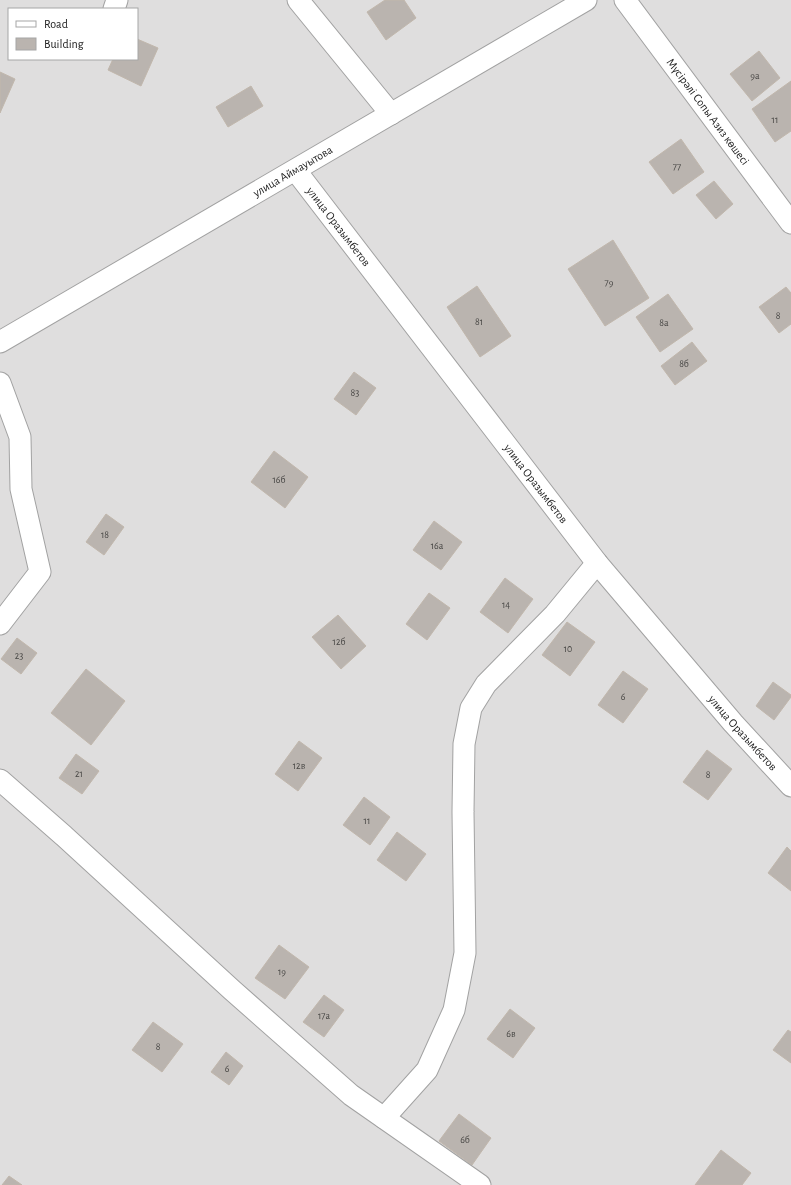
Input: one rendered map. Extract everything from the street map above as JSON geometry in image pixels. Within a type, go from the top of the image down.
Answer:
[{"type":"street","points":[[298,0],[391,114]]},
{"type":"street","name":"улица Аймауытова","points":[[0,342],[586,0]]},
{"type":"street","name":"Мүсірәлі Сопы Азиз көшесі","points":[[625,0],[791,223]]},
{"type":"street","name":"улица Оразымбетов","points":[[296,170],[597,563],[733,723],[791,786]]},
{"type":"street","points":[[0,383],[20,437],[21,489],[40,572],[0,624]]},
{"type":"street","points":[[384,1118],[427,1070],[454,1010],[465,954],[463,804],[464,744],[471,708],[486,684],[554,614],[597,563]]},
{"type":"street","points":[[0,780],[64,836],[232,990],[351,1095],[480,1185]]},
{"type":"shaded area","points":[[0,0],[791,0],[791,1185],[0,1185]]},
{"type":"building","points":[[385,0],[404,0],[416,18],[386,40],[367,12]]},
{"type":"building","points":[[138,39],[158,48],[141,86],[108,70],[113,60],[138,60]]},
{"type":"building","points":[[759,51],[780,78],[752,101],[730,74]]},
{"type":"building","points":[[0,72],[15,79],[0,113]]},
{"type":"building","points":[[791,81],[791,131],[775,142],[752,109]]},
{"type":"building","points":[[251,86],[263,106],[228,127],[216,107]]},
{"type":"building","points":[[681,139],[704,172],[673,194],[649,162]]},
{"type":"building","points":[[714,181],[733,204],[716,219],[696,195]]},
{"type":"building","points":[[613,240],[649,298],[605,326],[568,269]]},
{"type":"building","points":[[477,286],[511,336],[480,357],[447,307]]},
{"type":"building","points":[[786,287],[791,293],[791,324],[779,333],[759,307]]},
{"type":"building","points":[[668,294],[693,329],[660,352],[636,317]]},
{"type":"building","points":[[692,342],[707,361],[675,385],[661,366]]},
{"type":"building","points":[[354,372],[376,388],[356,415],[334,399]]},
{"type":"building","points":[[274,451],[308,477],[285,508],[251,482]]},
{"type":"building","points":[[106,514],[124,527],[104,555],[86,542]]},
{"type":"building","points":[[434,521],[462,542],[441,570],[413,550]]},
{"type":"building","points":[[505,578],[533,599],[508,633],[480,612]]},
{"type":"building","points":[[429,593],[450,608],[427,640],[406,624]]},
{"type":"building","points":[[338,615],[366,646],[341,669],[312,637]]},
{"type":"building","points":[[567,622],[595,642],[570,676],[542,655]]},
{"type":"building","points":[[17,638],[37,653],[21,674],[1,659]]},
{"type":"building","points":[[86,669],[125,701],[91,745],[51,713]]},
{"type":"building","points":[[623,671],[648,689],[623,723],[598,705]]},
{"type":"building","points":[[773,682],[791,695],[774,720],[756,706]]},
{"type":"building","points":[[299,741],[322,758],[298,791],[275,774]]},
{"type":"building","points":[[707,750],[732,769],[708,800],[683,782]]},
{"type":"building","points":[[76,754],[99,771],[82,794],[59,778]]},
{"type":"building","points":[[364,797],[390,817],[370,845],[343,825]]},
{"type":"building","points":[[397,832],[426,854],[406,881],[377,860]]},
{"type":"building","points":[[787,847],[791,851],[791,891],[768,873]]},
{"type":"building","points":[[279,945],[309,967],[285,999],[255,978]]},
{"type":"building","points":[[324,995],[344,1010],[324,1037],[303,1022]]},
{"type":"building","points":[[510,1009],[535,1028],[513,1058],[487,1039]]},
{"type":"building","points":[[153,1022],[183,1044],[162,1072],[132,1050]]},
{"type":"building","points":[[788,1030],[791,1032],[791,1063],[773,1050]]},
{"type":"building","points":[[226,1052],[243,1066],[229,1085],[211,1072]]},
{"type":"building","points":[[459,1114],[491,1138],[472,1165],[439,1141]]},
{"type":"building","points":[[721,1150],[751,1173],[742,1185],[695,1185]]},
{"type":"building","points":[[9,1176],[22,1185],[2,1185]]}]
